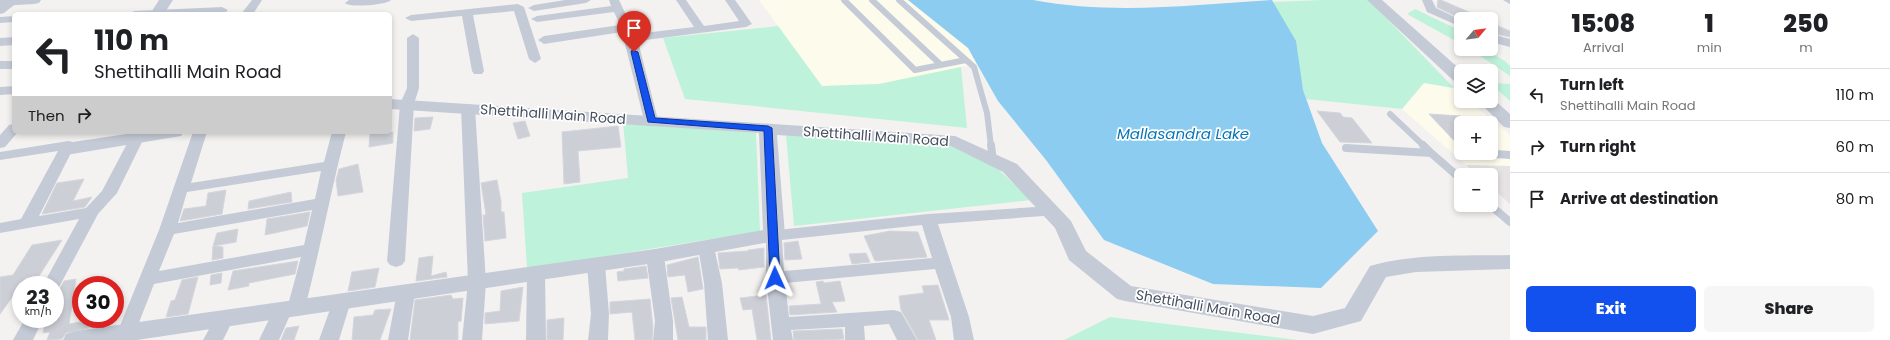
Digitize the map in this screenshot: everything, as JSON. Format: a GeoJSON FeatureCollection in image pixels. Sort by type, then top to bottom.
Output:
{"type":"FeatureCollection","features":[{"type":"Feature","properties":{"kind":"street"},"geometry":{"type":"LineString","coordinates":[[0,11],[7,2],[34,0]]}},
{"type":"Feature","properties":{"kind":"street"},"geometry":{"type":"LineString","coordinates":[[158,12],[166,0]]}},
{"type":"Feature","properties":{"kind":"street"},"geometry":{"type":"LineString","coordinates":[[248,12],[257,0]]}},
{"type":"Feature","properties":{"kind":"street"},"geometry":{"type":"LineString","coordinates":[[350,12],[350,1],[386,0]]}},
{"type":"Feature","properties":{"kind":"street"},"geometry":{"type":"LineString","coordinates":[[534,8],[586,0]]}},
{"type":"Feature","properties":{"kind":"street"},"geometry":{"type":"LineString","coordinates":[[681,0],[701,29]]}},
{"type":"Feature","properties":{"kind":"street"},"geometry":{"type":"LineString","coordinates":[[544,40],[701,29],[746,24],[730,0]]}},
{"type":"Feature","properties":{"kind":"street"},"geometry":{"type":"LineString","coordinates":[[1374,0],[1454,73]]}},
{"type":"Feature","properties":{"kind":"street"},"geometry":{"type":"LineString","coordinates":[[1427,0],[1431,10],[1454,21]]}},
{"type":"Feature","properties":{"kind":"street"},"geometry":{"type":"LineString","coordinates":[[537,19],[616,4],[629,33],[651,120]]}},
{"type":"Feature","properties":{"kind":"street"},"geometry":{"type":"LineString","coordinates":[[411,18],[518,7],[535,59]]}},
{"type":"Feature","properties":{"kind":"street"},"geometry":{"type":"LineString","coordinates":[[190,12],[222,10]]}},
{"type":"Feature","properties":{"kind":"street"},"geometry":{"type":"LineString","coordinates":[[467,12],[478,71]]}},
{"type":"Feature","properties":{"kind":"street"},"geometry":{"type":"LineString","coordinates":[[0,20],[12,19]]}},
{"type":"Feature","properties":{"kind":"street"},"geometry":{"type":"LineString","coordinates":[[396,261],[398,104],[413,88],[413,38]]}},
{"type":"Feature","properties":{"kind":"street"},"geometry":{"type":"LineString","coordinates":[[1498,40],[1510,43]]}},
{"type":"Feature","properties":{"kind":"street"},"geometry":{"type":"LineString","coordinates":[[0,42],[12,42]]}},
{"type":"Feature","properties":{"kind":"street"},"geometry":{"type":"LineString","coordinates":[[0,66],[12,65]]}},
{"type":"Feature","properties":{"kind":"street"},"geometry":{"type":"LineString","coordinates":[[0,91],[12,90]]}},
{"type":"Feature","properties":{"kind":"street","name":"Shettihalli Main Road"},"geometry":{"type":"LineString","coordinates":[[398,104],[955,141],[1010,168],[1051,210],[1064,226],[1077,254],[1125,293],[1313,325],[1353,315],[1378,271],[1416,265],[1510,262]]}},
{"type":"Feature","properties":{"kind":"street"},"geometry":{"type":"LineString","coordinates":[[468,108],[477,282],[472,340]]}},
{"type":"Feature","properties":{"kind":"street"},"geometry":{"type":"LineString","coordinates":[[1494,108],[1510,123]]}},
{"type":"Feature","properties":{"kind":"street"},"geometry":{"type":"LineString","coordinates":[[768,128],[775,278],[782,332],[854,319],[894,317],[907,340]]}},
{"type":"Feature","properties":{"kind":"street"},"geometry":{"type":"LineString","coordinates":[[0,144],[12,130]]}},
{"type":"Feature","properties":{"kind":"street"},"geometry":{"type":"LineString","coordinates":[[0,156],[71,142],[138,138],[163,134]]}},
{"type":"Feature","properties":{"kind":"street"},"geometry":{"type":"LineString","coordinates":[[134,334],[148,279],[167,230],[199,134]]}},
{"type":"Feature","properties":{"kind":"street"},"geometry":{"type":"LineString","coordinates":[[269,340],[289,309],[312,249],[330,165],[338,134]]}},
{"type":"Feature","properties":{"kind":"street"},"geometry":{"type":"LineString","coordinates":[[57,276],[91,212],[109,193],[138,138]]}},
{"type":"Feature","properties":{"kind":"street"},"geometry":{"type":"LineString","coordinates":[[27,223],[71,142]]}},
{"type":"Feature","properties":{"kind":"street"},"geometry":{"type":"LineString","coordinates":[[180,189],[330,165]]}},
{"type":"Feature","properties":{"kind":"street"},"geometry":{"type":"LineString","coordinates":[[167,230],[322,203]]}},
{"type":"Feature","properties":{"kind":"street"},"geometry":{"type":"LineString","coordinates":[[75,340],[134,334],[225,318],[655,256],[774,235],[928,219],[1051,210]]}},
{"type":"Feature","properties":{"kind":"street"},"geometry":{"type":"LineString","coordinates":[[0,228],[91,212]]}},
{"type":"Feature","properties":{"kind":"street"},"geometry":{"type":"LineString","coordinates":[[928,219],[960,317],[964,340]]}},
{"type":"Feature","properties":{"kind":"street"},"geometry":{"type":"LineString","coordinates":[[706,247],[713,283],[718,340]]}},
{"type":"Feature","properties":{"kind":"street"},"geometry":{"type":"LineString","coordinates":[[148,279],[312,249]]}},
{"type":"Feature","properties":{"kind":"street"},"geometry":{"type":"LineString","coordinates":[[655,256],[664,321],[663,340]]}},
{"type":"Feature","properties":{"kind":"street"},"geometry":{"type":"LineString","coordinates":[[775,278],[942,263]]}},
{"type":"Feature","properties":{"kind":"street"},"geometry":{"type":"LineString","coordinates":[[596,264],[600,314],[598,340]]}},
{"type":"Feature","properties":{"kind":"street"},"geometry":{"type":"LineString","coordinates":[[536,273],[536,340]]}},
{"type":"Feature","properties":{"kind":"street"},"geometry":{"type":"LineString","coordinates":[[398,340],[406,292]]}},
{"type":"Feature","properties":{"kind":"street"},"geometry":{"type":"LineString","coordinates":[[329,340],[342,301]]}},
{"type":"Feature","properties":{"kind":"street"},"geometry":{"type":"LineString","coordinates":[[213,340],[225,318]]}},
{"type":"Feature","properties":{"kind":"street"},"geometry":{"type":"LineString","coordinates":[[854,319],[855,340]]}},
{"type":"Feature","properties":{"kind":"street"},"geometry":{"type":"LineString","coordinates":[[23,340],[29,328]]}},
{"type":"Feature","properties":{"kind":"lane"},"geometry":{"type":"LineString","coordinates":[[844,0],[915,70],[966,60]]}},
{"type":"Feature","properties":{"kind":"lane"},"geometry":{"type":"LineString","coordinates":[[872,0],[941,65]]}},
{"type":"Feature","properties":{"kind":"lane"},"geometry":{"type":"LineString","coordinates":[[899,0],[974,68],[983,92],[988,113],[993,160]]}},
{"type":"Feature","properties":{"kind":"lane"},"geometry":{"type":"LineString","coordinates":[[1390,114],[1454,173]]}},
{"type":"Feature","properties":{"kind":"lane"},"geometry":{"type":"LineString","coordinates":[[1346,148],[1431,153]]}},
{"type":"Feature","properties":{"kind":"lane"},"geometry":{"type":"LineString","coordinates":[[1498,154],[1510,155]]}},
{"type":"Feature","properties":{"kind":"lane"},"geometry":{"type":"LineString","coordinates":[[1498,212],[1510,222]]}},
{"type":"Feature","properties":{"kind":"shaded area"},"geometry":{"type":"Polygon","coordinates":[[[759,0],[908,0],[968,48],[976,64],[879,84],[822,86],[759,0]]]}},
{"type":"Feature","properties":{"kind":"shaded area"},"geometry":{"type":"Polygon","coordinates":[[[1424,83],[1454,88],[1454,108],[1477,108],[1487,116],[1454,116],[1454,154],[1402,109],[1424,83]]]}},
{"type":"Feature","properties":{"kind":"shaded area"},"geometry":{"type":"Polygon","coordinates":[[[1498,125],[1510,135],[1510,166],[1466,165],[1460,160],[1498,160],[1498,125]]]}},
{"type":"Feature","properties":{"kind":"shaded area"},"geometry":{"type":"Polygon","coordinates":[[[1466,165],[1510,166],[1510,204],[1498,193],[1498,168],[1469,168],[1466,165]]]}},
{"type":"Feature","properties":{"kind":"green space"},"geometry":{"type":"Polygon","coordinates":[[[1369,0],[1454,88],[1424,83],[1402,109],[1306,99],[1273,2],[1369,0]]]}},
{"type":"Feature","properties":{"kind":"green space"},"geometry":{"type":"Polygon","coordinates":[[[1415,9],[1454,28],[1454,40],[1407,14],[1415,9]]]}},
{"type":"Feature","properties":{"kind":"green space"},"geometry":{"type":"Polygon","coordinates":[[[778,26],[822,86],[879,84],[961,67],[967,128],[685,99],[663,38],[778,26]]]}},
{"type":"Feature","properties":{"kind":"green space"},"geometry":{"type":"Polygon","coordinates":[[[1480,56],[1496,56],[1505,61],[1510,66],[1510,76],[1498,68],[1498,64],[1492,64],[1480,56]]]}},
{"type":"Feature","properties":{"kind":"green space"},"geometry":{"type":"Polygon","coordinates":[[[1498,83],[1510,84],[1510,101],[1498,90],[1498,83]]]}},
{"type":"Feature","properties":{"kind":"green space"},"geometry":{"type":"Polygon","coordinates":[[[623,122],[756,133],[760,231],[527,269],[522,193],[628,178],[623,122]]]}},
{"type":"Feature","properties":{"kind":"green space"},"geometry":{"type":"Polygon","coordinates":[[[786,135],[955,144],[999,170],[1031,200],[794,226],[786,135]]]}},
{"type":"Feature","properties":{"kind":"green space"},"geometry":{"type":"Polygon","coordinates":[[[1110,317],[1298,340],[1064,340],[1110,317]]]}},
{"type":"Feature","properties":{"kind":"water","name":"Mallasandra Lake"},"geometry":{"type":"Polygon","coordinates":[[[908,0],[1033,0],[1063,5],[1092,7],[1152,8],[1272,0],[1296,41],[1303,90],[1322,143],[1378,231],[1321,288],[1213,284],[1104,240],[1046,160],[998,101],[968,48],[908,0]]]}},
{"type":"Feature","properties":{"kind":"building"},"geometry":{"type":"Polygon","coordinates":[[[1438,0],[1441,0],[1469,12],[1454,12],[1454,15],[1437,7],[1438,0]]]}},
{"type":"Feature","properties":{"kind":"building"},"geometry":{"type":"Polygon","coordinates":[[[1498,26],[1510,31],[1510,37],[1498,34],[1498,26]]]}},
{"type":"Feature","properties":{"kind":"building"},"geometry":{"type":"Polygon","coordinates":[[[1317,111],[1340,113],[1343,117],[1352,118],[1372,143],[1340,142],[1317,111]]]}},
{"type":"Feature","properties":{"kind":"building"},"geometry":{"type":"Polygon","coordinates":[[[1429,114],[1461,116],[1454,116],[1454,141],[1429,114]]]}},
{"type":"Feature","properties":{"kind":"building"},"geometry":{"type":"Polygon","coordinates":[[[433,117],[430,129],[414,131],[415,118],[433,117]]]}},
{"type":"Feature","properties":{"kind":"building"},"geometry":{"type":"Polygon","coordinates":[[[525,121],[530,136],[518,139],[513,123],[525,121]]]}},
{"type":"Feature","properties":{"kind":"building"},"geometry":{"type":"Polygon","coordinates":[[[618,126],[621,147],[578,151],[580,182],[564,184],[562,132],[618,126]]]}},
{"type":"Feature","properties":{"kind":"building"},"geometry":{"type":"Polygon","coordinates":[[[393,132],[393,143],[369,147],[370,134],[392,134],[393,132]]]}},
{"type":"Feature","properties":{"kind":"building"},"geometry":{"type":"Polygon","coordinates":[[[358,164],[363,192],[338,196],[336,180],[339,169],[358,164]]]}},
{"type":"Feature","properties":{"kind":"building"},"geometry":{"type":"Polygon","coordinates":[[[84,179],[73,201],[92,197],[85,207],[42,214],[57,183],[84,179]]]}},
{"type":"Feature","properties":{"kind":"building"},"geometry":{"type":"Polygon","coordinates":[[[497,180],[501,201],[501,212],[504,212],[506,238],[485,241],[483,215],[486,215],[481,183],[497,180]]]}},
{"type":"Feature","properties":{"kind":"building"},"geometry":{"type":"Polygon","coordinates":[[[226,190],[222,214],[180,221],[184,209],[206,206],[208,193],[226,190]]]}},
{"type":"Feature","properties":{"kind":"building"},"geometry":{"type":"Polygon","coordinates":[[[291,192],[292,202],[248,209],[249,201],[291,192]]]}},
{"type":"Feature","properties":{"kind":"building"},"geometry":{"type":"Polygon","coordinates":[[[310,212],[307,226],[265,235],[267,219],[310,212]]]}},
{"type":"Feature","properties":{"kind":"building"},"geometry":{"type":"Polygon","coordinates":[[[238,229],[236,242],[214,246],[223,247],[223,258],[212,260],[213,246],[217,233],[238,229]]]}},
{"type":"Feature","properties":{"kind":"building"},"geometry":{"type":"Polygon","coordinates":[[[890,231],[918,232],[927,257],[875,261],[864,236],[890,231]]]}},
{"type":"Feature","properties":{"kind":"building"},"geometry":{"type":"Polygon","coordinates":[[[62,240],[39,276],[12,276],[12,297],[0,314],[0,277],[13,275],[32,245],[62,240]]]}},
{"type":"Feature","properties":{"kind":"building"},"geometry":{"type":"Polygon","coordinates":[[[798,241],[802,259],[785,260],[784,243],[798,241]]]}},
{"type":"Feature","properties":{"kind":"building"},"geometry":{"type":"Polygon","coordinates":[[[764,248],[764,267],[739,270],[738,268],[720,269],[718,253],[748,251],[764,248]]]}},
{"type":"Feature","properties":{"kind":"building"},"geometry":{"type":"Polygon","coordinates":[[[866,253],[870,262],[852,264],[849,254],[866,253]]]}},
{"type":"Feature","properties":{"kind":"building"},"geometry":{"type":"Polygon","coordinates":[[[433,256],[431,276],[446,272],[447,277],[416,281],[419,258],[433,256]]]}},
{"type":"Feature","properties":{"kind":"building"},"geometry":{"type":"Polygon","coordinates":[[[698,257],[703,289],[688,292],[685,275],[668,277],[667,265],[698,257]]]}},
{"type":"Feature","properties":{"kind":"building"},"geometry":{"type":"Polygon","coordinates":[[[298,261],[295,274],[249,283],[249,286],[228,290],[233,271],[298,261]]]}},
{"type":"Feature","properties":{"kind":"building"},"geometry":{"type":"Polygon","coordinates":[[[646,266],[648,278],[618,281],[617,272],[624,271],[624,269],[646,266]]]}},
{"type":"Feature","properties":{"kind":"building"},"geometry":{"type":"Polygon","coordinates":[[[379,268],[375,287],[348,291],[352,272],[379,268]]]}},
{"type":"Feature","properties":{"kind":"building"},"geometry":{"type":"Polygon","coordinates":[[[222,273],[221,283],[210,285],[211,275],[222,273]]]}},
{"type":"Feature","properties":{"kind":"building"},"geometry":{"type":"Polygon","coordinates":[[[198,277],[188,314],[166,317],[171,301],[175,300],[182,280],[198,277]]]}},
{"type":"Feature","properties":{"kind":"building"},"geometry":{"type":"Polygon","coordinates":[[[72,280],[72,305],[69,324],[72,323],[72,328],[88,328],[66,333],[62,339],[47,340],[50,332],[43,333],[44,328],[64,328],[64,281],[72,280]]]}},
{"type":"Feature","properties":{"kind":"building"},"geometry":{"type":"Polygon","coordinates":[[[823,281],[824,283],[840,281],[845,301],[832,302],[837,312],[790,315],[789,306],[821,304],[816,282],[823,281]]]}},
{"type":"Feature","properties":{"kind":"building"},"geometry":{"type":"Polygon","coordinates":[[[938,285],[949,320],[929,320],[936,340],[918,340],[901,310],[899,296],[924,293],[922,286],[938,285]]]}},
{"type":"Feature","properties":{"kind":"building"},"geometry":{"type":"Polygon","coordinates":[[[523,287],[519,321],[485,324],[485,313],[500,311],[501,291],[523,287]]]}},
{"type":"Feature","properties":{"kind":"building"},"geometry":{"type":"Polygon","coordinates":[[[451,295],[453,299],[463,298],[461,321],[458,322],[458,340],[410,340],[415,300],[451,295]]]}},
{"type":"Feature","properties":{"kind":"building"},"geometry":{"type":"Polygon","coordinates":[[[766,295],[771,340],[757,340],[752,309],[743,310],[740,298],[766,295]]]}},
{"type":"Feature","properties":{"kind":"building"},"geometry":{"type":"Polygon","coordinates":[[[682,297],[689,327],[706,327],[706,340],[678,340],[671,298],[682,297]]]}},
{"type":"Feature","properties":{"kind":"building"},"geometry":{"type":"Polygon","coordinates":[[[650,299],[653,328],[652,340],[635,340],[632,312],[610,314],[610,302],[650,299]]]}},
{"type":"Feature","properties":{"kind":"building"},"geometry":{"type":"Polygon","coordinates":[[[391,309],[380,340],[352,340],[354,317],[373,315],[375,310],[391,309]]]}},
{"type":"Feature","properties":{"kind":"building"},"geometry":{"type":"Polygon","coordinates":[[[564,318],[563,340],[547,340],[547,320],[564,318]]]}},
{"type":"Feature","properties":{"kind":"building"},"geometry":{"type":"Polygon","coordinates":[[[299,326],[294,340],[281,340],[286,328],[299,326]]]}},
{"type":"Feature","properties":{"kind":"building"},"geometry":{"type":"Polygon","coordinates":[[[842,329],[844,339],[794,340],[793,331],[842,329]]]}},
{"type":"Feature","properties":{"kind":"route"},"geometry":{"type":"LineString","coordinates":[[634,52],[651,120],[768,128],[775,278]]}}]}
